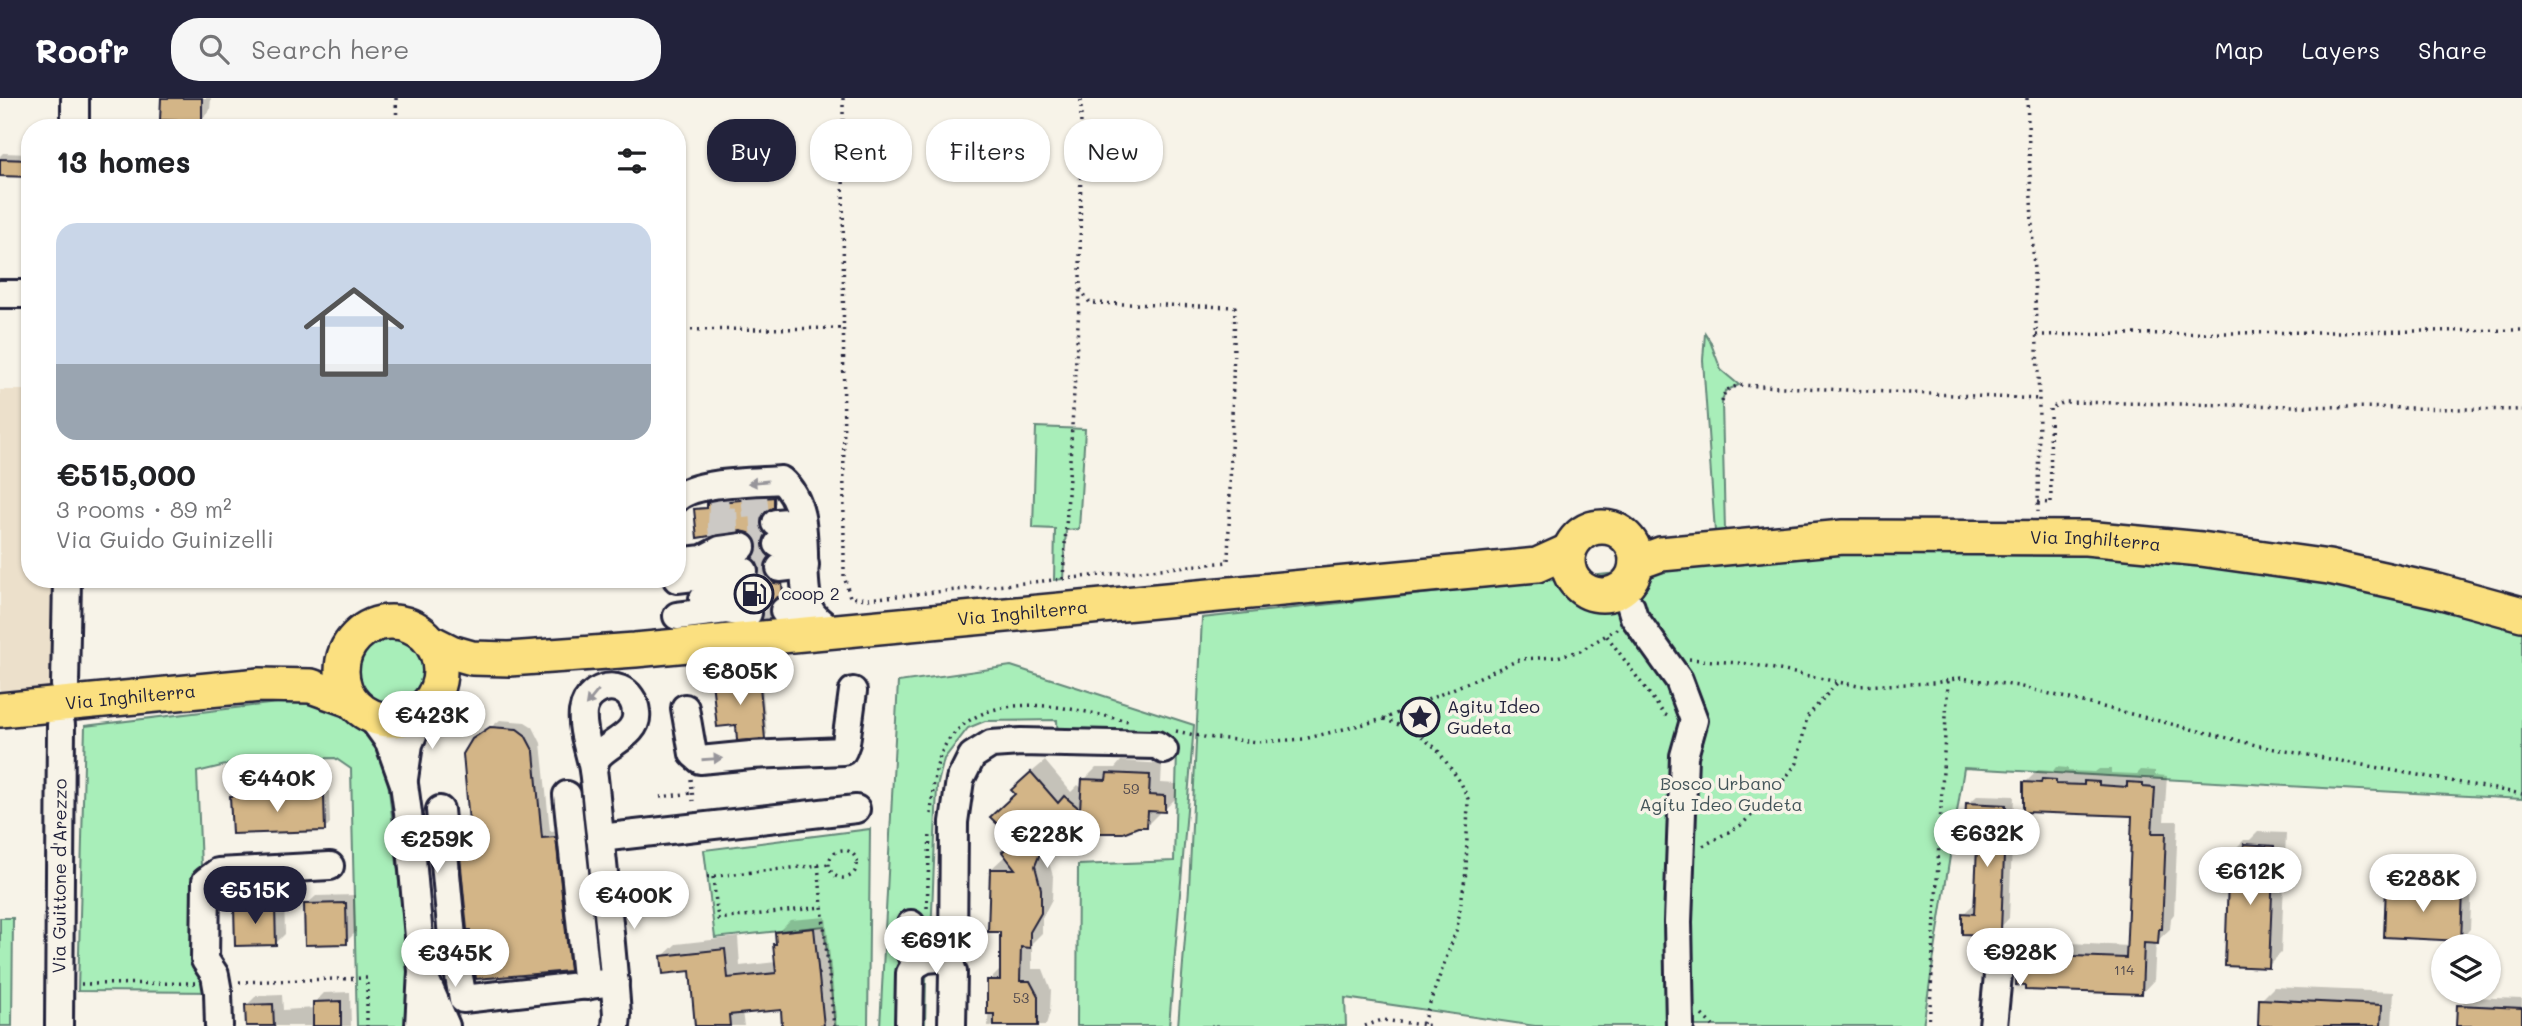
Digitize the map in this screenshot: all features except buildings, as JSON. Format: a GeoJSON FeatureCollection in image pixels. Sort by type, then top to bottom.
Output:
{"type":"FeatureCollection","features":[{"type":"Feature","properties":{"kind":"main road"},"geometry":{"type":"LineString","coordinates":[[1569,563],[1574,540],[1582,532],[1604,526],[1624,534],[1625,592]]}},
{"type":"Feature","properties":{"kind":"main road","name":"Via Inghilterra"},"geometry":{"type":"LineString","coordinates":[[0,710],[260,685],[311,686],[385,720],[400,720],[414,715],[471,673],[677,604],[794,561],[1569,563],[1576,585],[1586,592],[1625,592],[1843,537],[2086,538],[2201,549],[2329,567],[2438,591],[2522,614]]}},
{"type":"Feature","properties":{"kind":"main road","name":"Via Inghilterra"},"geometry":{"type":"LineString","coordinates":[[260,685],[309,671],[344,654],[359,632],[384,622],[410,625],[422,632],[431,642],[451,652],[472,658],[509,659]]}},
{"type":"Feature","properties":{"kind":"main road"},"geometry":{"type":"LineString","coordinates":[[430,701],[439,683],[440,669],[438,654],[431,642]]}},
{"type":"Feature","properties":{"kind":"main road"},"geometry":{"type":"LineString","coordinates":[[344,654],[341,670],[343,686],[360,708]]}},
{"type":"Feature","properties":{"kind":"street"},"geometry":{"type":"LineString","coordinates":[[75,98],[75,119]]}},
{"type":"Feature","properties":{"kind":"street"},"geometry":{"type":"LineString","coordinates":[[0,294],[21,294]]}},
{"type":"Feature","properties":{"kind":"street"},"geometry":{"type":"LineString","coordinates":[[686,492],[712,486],[781,480],[789,487],[794,561]]}},
{"type":"Feature","properties":{"kind":"street"},"geometry":{"type":"LineString","coordinates":[[677,604],[737,568],[702,559],[686,561]]}},
{"type":"Feature","properties":{"kind":"street"},"geometry":{"type":"LineString","coordinates":[[65,685],[67,588]]}},
{"type":"Feature","properties":{"kind":"street"},"geometry":{"type":"LineString","coordinates":[[1625,592],[1669,694],[1676,716],[1677,740],[1684,756]]}},
{"type":"Feature","properties":{"kind":"street"},"geometry":{"type":"LineString","coordinates":[[1625,592],[1634,617],[1679,680],[1693,720],[1684,756],[1678,922],[1689,1017]]}},
{"type":"Feature","properties":{"kind":"street"},"geometry":{"type":"LineString","coordinates":[[685,708],[693,754],[701,760],[843,751],[853,691]]}},
{"type":"Feature","properties":{"kind":"street"},"geometry":{"type":"LineString","coordinates":[[404,784],[409,744],[430,701]]}},
{"type":"Feature","properties":{"kind":"street"},"geometry":{"type":"LineString","coordinates":[[360,708],[390,742],[404,784],[422,971],[419,1026]]}},
{"type":"Feature","properties":{"kind":"street","name":"Via Guittone d'Arezzo"},"geometry":{"type":"LineString","coordinates":[[59,1026],[61,725]]}},
{"type":"Feature","properties":{"kind":"street"},"geometry":{"type":"LineString","coordinates":[[909,1026],[911,972],[915,965],[926,959],[948,957],[953,953],[954,820],[960,780],[972,756],[991,744],[1021,742],[1157,745],[1165,739]]}},
{"type":"Feature","properties":{"kind":"street"},"geometry":{"type":"LineString","coordinates":[[593,771],[607,887],[616,1026]]}},
{"type":"Feature","properties":{"kind":"street"},"geometry":{"type":"LineString","coordinates":[[568,796],[587,986]]}},
{"type":"Feature","properties":{"kind":"street"},"geometry":{"type":"LineString","coordinates":[[600,838],[856,809]]}},
{"type":"Feature","properties":{"kind":"street"},"geometry":{"type":"LineString","coordinates":[[440,810],[452,937],[464,999],[615,982]]}},
{"type":"Feature","properties":{"kind":"street"},"geometry":{"type":"LineString","coordinates":[[219,1026],[215,975],[205,960],[206,880],[218,872],[330,866]]}},
{"type":"Feature","properties":{"kind":"street"},"geometry":{"type":"LineString","coordinates":[[915,965],[911,954],[919,922]]}},
{"type":"Feature","properties":{"kind":"street"},"geometry":{"type":"LineString","coordinates":[[1993,1026],[2001,945]]}},
{"type":"Feature","properties":{"kind":"street"},"geometry":{"type":"LineString","coordinates":[[948,957],[953,972],[952,1026]]}},
{"type":"Feature","properties":{"kind":"street"},"geometry":{"type":"LineString","coordinates":[[422,971],[446,1026]]}},
{"type":"Feature","properties":{"kind":"path"},"geometry":{"type":"LineString","coordinates":[[396,98],[397,119]]}},
{"type":"Feature","properties":{"kind":"path"},"geometry":{"type":"LineString","coordinates":[[843,98],[844,576],[850,597],[868,599],[1228,562],[1235,307],[1090,303],[1080,288]]}},
{"type":"Feature","properties":{"kind":"path"},"geometry":{"type":"LineString","coordinates":[[1063,579],[1080,288],[1082,98]]}},
{"type":"Feature","properties":{"kind":"path"},"geometry":{"type":"LineString","coordinates":[[2027,98],[2039,399],[2038,518]]}},
{"type":"Feature","properties":{"kind":"path"},"geometry":{"type":"LineString","coordinates":[[686,331],[844,328]]}},
{"type":"Feature","properties":{"kind":"path"},"geometry":{"type":"LineString","coordinates":[[2036,335],[2522,330]]}},
{"type":"Feature","properties":{"kind":"path"},"geometry":{"type":"LineString","coordinates":[[1722,402],[1725,390],[1739,385],[2039,399]]}},
{"type":"Feature","properties":{"kind":"path"},"geometry":{"type":"LineString","coordinates":[[2038,502],[2051,503],[2050,408],[2065,402],[2522,410]]}},
{"type":"Feature","properties":{"kind":"path"},"geometry":{"type":"LineString","coordinates":[[1625,592],[1664,714],[1669,717],[1676,716]]}},
{"type":"Feature","properties":{"kind":"path"},"geometry":{"type":"LineString","coordinates":[[1165,739],[1204,737],[1259,742],[1304,739],[1384,719],[1521,659],[1557,657],[1580,651],[1625,592]]}},
{"type":"Feature","properties":{"kind":"path"},"geometry":{"type":"LineString","coordinates":[[1677,659],[1750,664],[1858,686],[1961,678],[2018,686],[2264,747],[2522,794]]}},
{"type":"Feature","properties":{"kind":"path"},"geometry":{"type":"LineString","coordinates":[[1929,1026],[1948,680]]}},
{"type":"Feature","properties":{"kind":"path"},"geometry":{"type":"LineString","coordinates":[[1699,850],[1741,825],[1769,799],[1797,763],[1807,717],[1838,683]]}},
{"type":"Feature","properties":{"kind":"path"},"geometry":{"type":"LineString","coordinates":[[931,816],[937,766],[949,738],[967,721],[986,711],[1029,705],[1068,707],[1129,721]]}},
{"type":"Feature","properties":{"kind":"path"},"geometry":{"type":"LineString","coordinates":[[1384,719],[1414,731],[1437,749],[1461,783],[1468,799],[1466,872],[1457,928],[1422,1025]]}},
{"type":"Feature","properties":{"kind":"path"},"geometry":{"type":"LineString","coordinates":[[660,797],[692,793]]}},
{"type":"Feature","properties":{"kind":"path"},"geometry":{"type":"LineString","coordinates":[[919,922],[930,829]]}},
{"type":"Feature","properties":{"kind":"path"},"geometry":{"type":"LineString","coordinates":[[844,851],[852,853],[857,865],[853,874],[840,878],[832,873],[830,864],[835,853],[844,851]]}},
{"type":"Feature","properties":{"kind":"path"},"geometry":{"type":"LineString","coordinates":[[822,907],[718,919],[710,877],[830,864]]}},
{"type":"Feature","properties":{"kind":"path"},"geometry":{"type":"LineString","coordinates":[[818,865],[834,1026]]}},
{"type":"Feature","properties":{"kind":"path"},"geometry":{"type":"LineString","coordinates":[[78,985],[367,978],[367,1026]]}},
{"type":"Feature","properties":{"kind":"path"},"geometry":{"type":"LineString","coordinates":[[1689,1017],[1713,1026]]}},
{"type":"Feature","properties":{"kind":"path"},"geometry":{"type":"LineString","coordinates":[[1365,1026],[1382,1020],[1432,1026]]}},
{"type":"Feature","properties":{"kind":"shaded area"},"geometry":{"type":"Polygon","coordinates":[[[0,390],[21,390],[21,588],[51,588],[51,688],[0,693],[0,390]]]}},
{"type":"Feature","properties":{"kind":"green space"},"geometry":{"type":"Polygon","coordinates":[[[1705,333],[1721,370],[1739,385],[1725,391],[1722,402],[1725,531],[1715,532],[1703,360],[1705,333]]]}},
{"type":"Feature","properties":{"kind":"green space"},"geometry":{"type":"Polygon","coordinates":[[[1036,427],[1085,429],[1079,529],[1066,530],[1063,579],[1054,580],[1055,529],[1033,528],[1036,427]]]}},
{"type":"Feature","properties":{"kind":"green space","name":"Bosco Urbano Agitu Ideo Gudeta"},"geometry":{"type":"Polygon","coordinates":[[[1976,548],[2200,561],[2328,580],[2522,627],[2522,799],[1964,768],[1923,1026],[1535,1026],[1345,998],[1346,1026],[1178,1026],[1189,888],[1202,618],[1839,549],[1976,548]]]}},
{"type":"Feature","properties":{"kind":"green space"},"geometry":{"type":"Polygon","coordinates":[[[392,633],[413,639],[423,649],[429,670],[423,691],[413,701],[392,707],[371,701],[361,691],[355,670],[361,649],[371,639],[392,633]]]}},
{"type":"Feature","properties":{"kind":"green space"},"geometry":{"type":"Polygon","coordinates":[[[1011,666],[1194,725],[1169,1026],[1077,1026],[1078,865],[1174,861],[1177,752],[1058,743],[1057,720],[985,721],[968,728],[944,759],[937,787],[925,1026],[880,1026],[898,682],[1011,666]]]}},
{"type":"Feature","properties":{"kind":"green space"},"geometry":{"type":"Polygon","coordinates":[[[294,701],[329,706],[372,738],[383,758],[388,780],[412,1004],[407,1026],[357,1026],[351,769],[335,758],[246,760],[197,772],[205,960],[218,992],[78,991],[85,726],[294,701]]]}},
{"type":"Feature","properties":{"kind":"green space"},"geometry":{"type":"Polygon","coordinates":[[[870,829],[868,1026],[835,1026],[824,926],[715,938],[704,850],[870,829]]]}},
{"type":"Feature","properties":{"kind":"green space"},"geometry":{"type":"Polygon","coordinates":[[[0,918],[13,918],[12,1026],[0,1026],[0,918]]]}},
{"type":"Feature","properties":{"kind":"tunnel"},"geometry":{"type":"LineString","coordinates":[[721,526],[722,507],[774,502]]}},
{"type":"Feature","properties":{"kind":"tunnel"},"geometry":{"type":"LineString","coordinates":[[722,535],[721,526],[776,523]]}},
{"type":"Feature","properties":{"kind":"tunnel"},"geometry":{"type":"LineString","coordinates":[[742,547],[778,544]]}},
{"type":"Feature","properties":{"kind":"tunnel"},"geometry":{"type":"LineString","coordinates":[[744,571],[780,568]]}},
{"type":"Feature","properties":{"kind":"tunnel"},"geometry":{"type":"LineString","coordinates":[[746,593],[782,590]]}},
{"type":"Feature","properties":{"kind":"tunnel"},"geometry":{"type":"LineString","coordinates":[[748,613],[784,611]]}},
{"type":"Feature","properties":{"kind":"place","name":"coop 2"},"geometry":{"type":"Point","coordinates":[754,594]}},
{"type":"Feature","properties":{"kind":"place","name":"Agitu Ideo Gudeta"},"geometry":{"type":"Point","coordinates":[1420,717]}}]}
